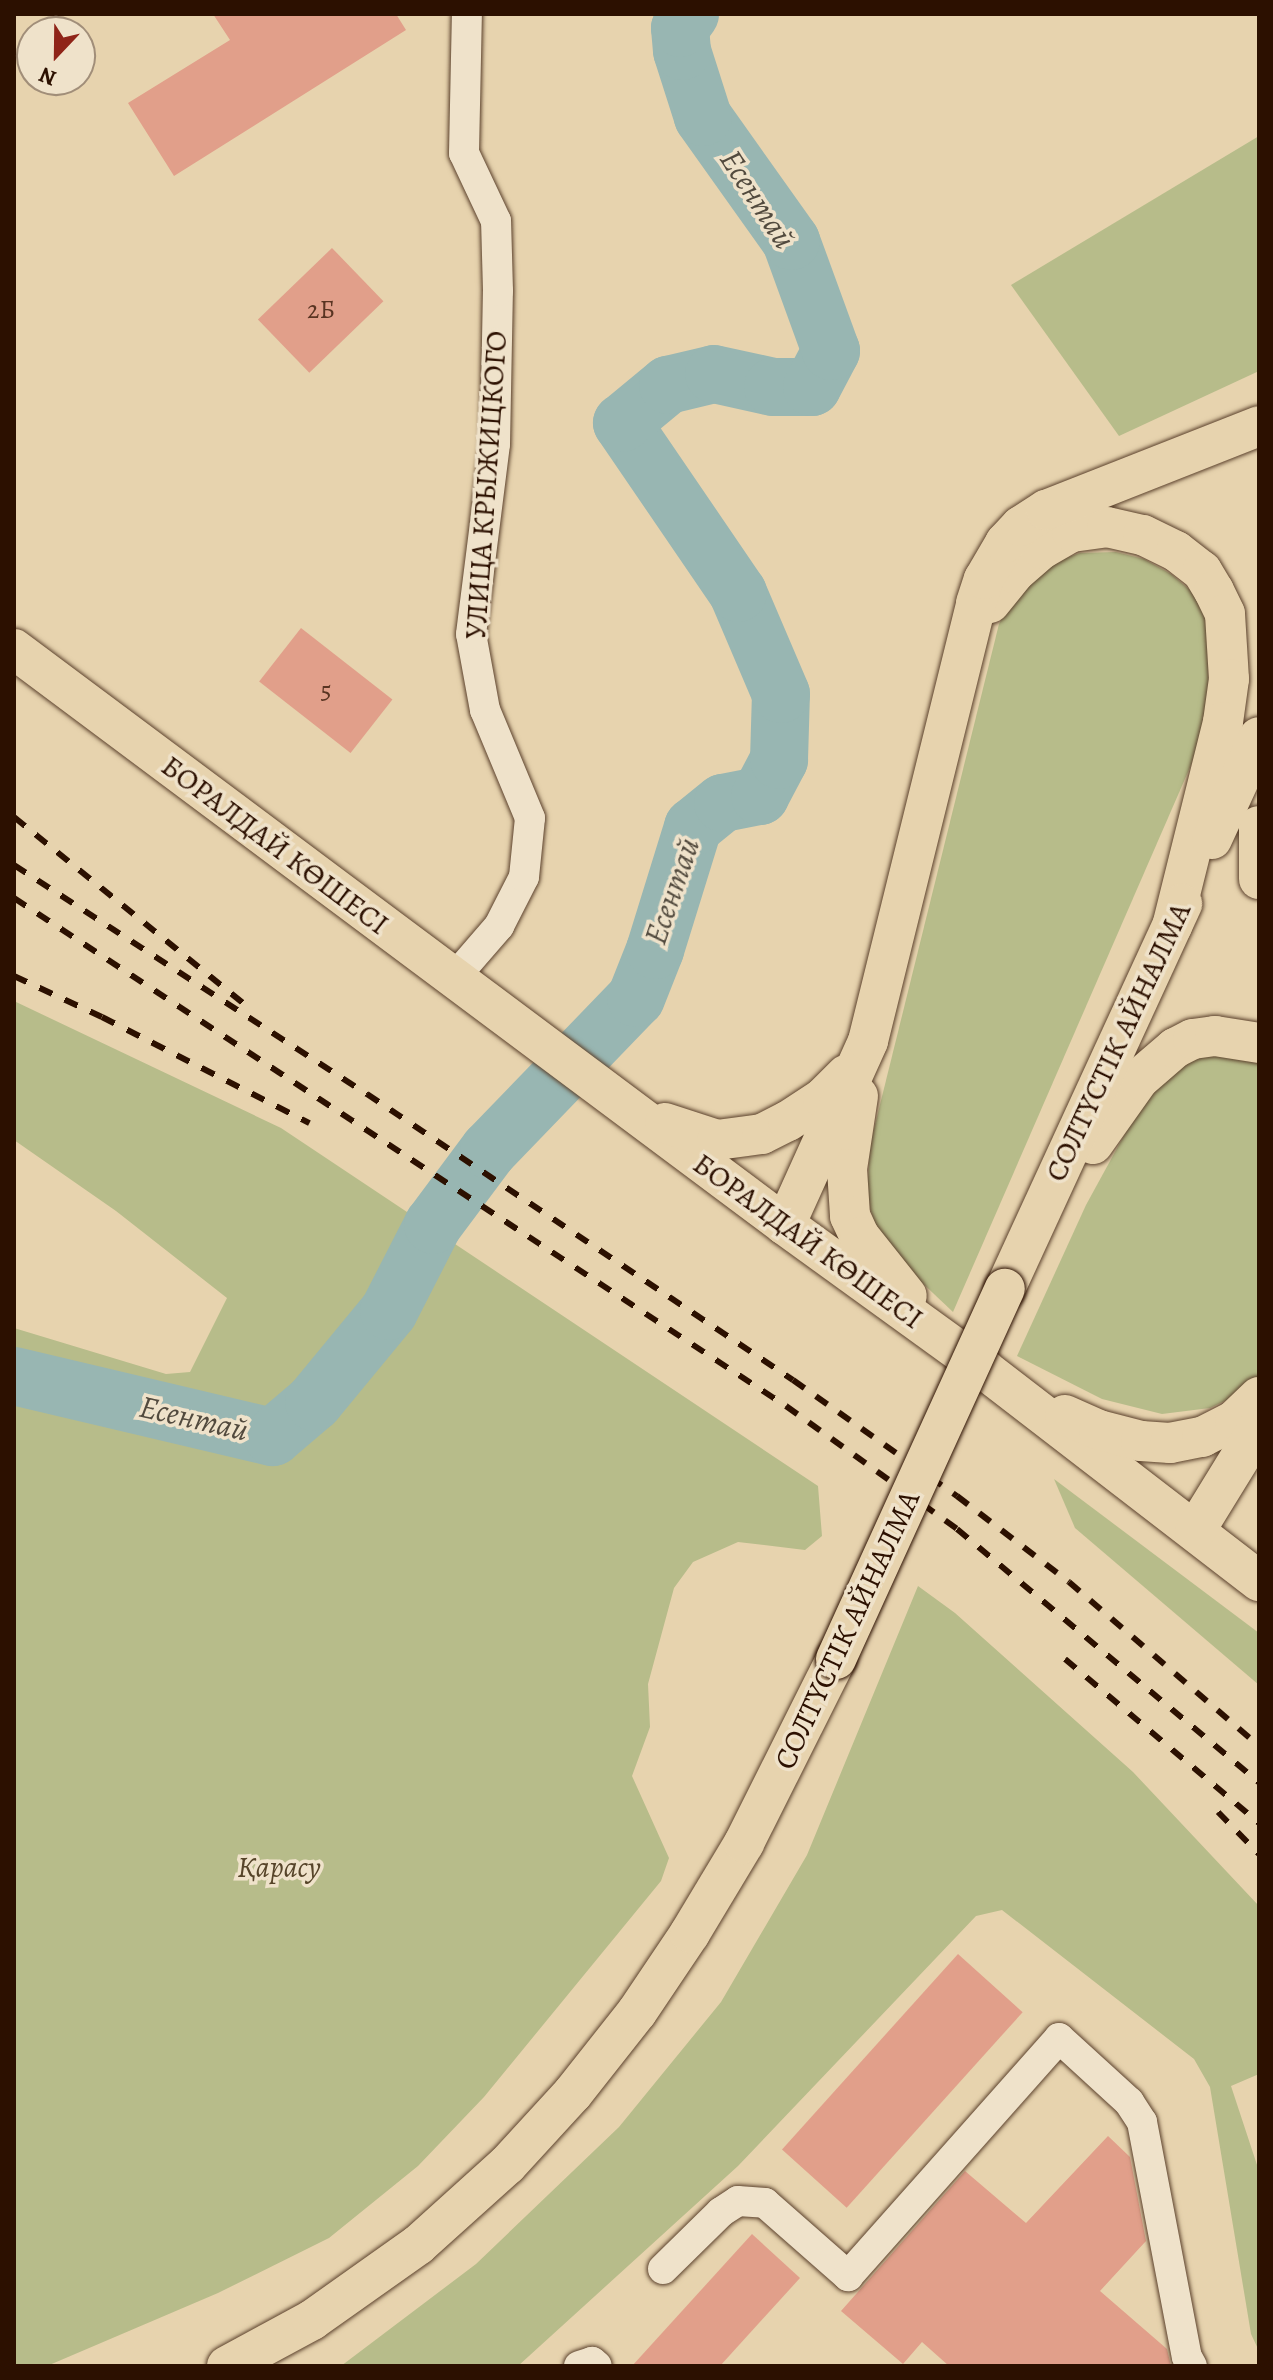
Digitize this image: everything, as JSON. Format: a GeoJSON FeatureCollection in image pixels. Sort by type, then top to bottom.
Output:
{"type":"FeatureCollection","features":[{"type":"Feature","properties":{"kind":"main road"},"geometry":{"type":"LineString","coordinates":[[1259,426],[1046,510],[1021,526],[1005,543],[984,579],[868,1041],[847,1169],[850,1216],[860,1237],[882,1268],[972,1361],[1055,1410],[1099,1430],[1141,1441],[1170,1443],[1202,1437],[1235,1420],[1259,1397]]}},
{"type":"Feature","properties":{"kind":"main road"},"geometry":{"type":"LineString","coordinates":[[966,649],[996,593],[1014,573],[1042,549],[1072,532],[1107,527],[1143,535],[1176,551],[1202,571],[1225,614],[1229,679],[1223,722],[1172,926]]}},
{"type":"Feature","properties":{"kind":"main road","name":"БОРАЛДАЙ КӨШЕСІ"},"geometry":{"type":"LineString","coordinates":[[14,649],[972,1361],[1259,1581]]}},
{"type":"Feature","properties":{"kind":"main road","name":"СОЛТҮСТІК АЙНАЛМА"},"geometry":{"type":"LineString","coordinates":[[227,2366],[312,2320],[418,2245],[507,2165],[573,2093],[637,2012],[690,1933],[744,1843],[836,1659],[1259,737]]}},
{"type":"Feature","properties":{"kind":"main road"},"geometry":{"type":"LineString","coordinates":[[1259,826],[1259,879]]}},
{"type":"Feature","properties":{"kind":"main road"},"geometry":{"type":"LineString","coordinates":[[1022,1250],[1125,1096],[1153,1065],[1193,1039],[1237,1037],[1259,1043]]}},
{"type":"Feature","properties":{"kind":"main road"},"geometry":{"type":"LineString","coordinates":[[618,1100],[676,1128],[717,1140],[736,1140],[788,1121],[823,1098],[852,1068],[868,1041]]}},
{"type":"Feature","properties":{"kind":"main road"},"geometry":{"type":"LineString","coordinates":[[785,1225],[868,1041]]}},
{"type":"Feature","properties":{"kind":"main road"},"geometry":{"type":"LineString","coordinates":[[1195,1531],[1259,1427]]}},
{"type":"Feature","properties":{"kind":"street","name":"УЛИЦА КРЫЖИЦКОГО"},"geometry":{"type":"LineString","coordinates":[[454,978],[499,926],[524,877],[530,818],[485,710],[471,634],[495,444],[498,291],[496,221],[464,153],[467,14]]}},
{"type":"Feature","properties":{"kind":"street"},"geometry":{"type":"LineString","coordinates":[[663,2269],[721,2212],[738,2201],[765,2203],[848,2276],[1059,2038],[1129,2102],[1142,2122],[1187,2357],[1192,2366]]}},
{"type":"Feature","properties":{"kind":"street"},"geometry":{"type":"LineString","coordinates":[[579,2366],[592,2362],[597,2366]]}},
{"type":"Feature","properties":{"kind":"green space"},"geometry":{"type":"Polygon","coordinates":[[[1259,136],[1259,371],[1119,436],[1011,285],[1259,136]]]}},
{"type":"Feature","properties":{"kind":"green space"},"geometry":{"type":"Polygon","coordinates":[[[1116,552],[1144,559],[1171,574],[1190,590],[1203,609],[1212,633],[1214,658],[1198,749],[953,1312],[897,1259],[876,1230],[867,1196],[870,1145],[999,624],[1012,599],[1057,561],[1080,553],[1116,552]]]}},
{"type":"Feature","properties":{"kind":"green space","name":"Қарасу"},"geometry":{"type":"Polygon","coordinates":[[[14,1001],[281,1128],[818,1486],[822,1536],[805,1550],[738,1542],[693,1562],[674,1588],[648,1684],[650,1727],[632,1776],[669,1858],[661,1881],[484,2097],[418,2166],[329,2238],[218,2293],[47,2366],[14,2366],[14,1328],[166,1374],[190,1372],[227,1298],[116,1211],[14,1140],[14,1001]]]}},
{"type":"Feature","properties":{"kind":"green space"},"geometry":{"type":"Polygon","coordinates":[[[1208,1054],[1259,1059],[1259,1376],[1235,1396],[1210,1408],[1162,1414],[1102,1399],[1017,1356],[1086,1205],[1133,1119],[1156,1088],[1179,1066],[1208,1054]]]}},
{"type":"Feature","properties":{"kind":"green space"},"geometry":{"type":"Polygon","coordinates":[[[1054,1479],[1259,1633],[1259,1685],[1075,1528],[1054,1479]]]}},
{"type":"Feature","properties":{"kind":"green space"},"geometry":{"type":"Polygon","coordinates":[[[918,1586],[955,1613],[1133,1772],[1259,1906],[1259,2074],[1231,2086],[1259,2171],[1259,2351],[1251,2334],[1210,2087],[1194,2059],[1002,1910],[976,1916],[738,2166],[518,2366],[341,2366],[476,2264],[619,2127],[721,2002],[807,1855],[918,1586]]]}},
{"type":"Feature","properties":{"kind":"building"},"geometry":{"type":"Polygon","coordinates":[[[213,14],[396,14],[406,30],[174,176],[128,103],[230,40],[213,14]]]}},
{"type":"Feature","properties":{"kind":"building"},"geometry":{"type":"Polygon","coordinates":[[[332,248],[383,301],[309,373],[258,320],[332,248]]]}},
{"type":"Feature","properties":{"kind":"building"},"geometry":{"type":"Polygon","coordinates":[[[301,628],[392,699],[351,753],[259,682],[301,628]]]}},
{"type":"Feature","properties":{"kind":"building"},"geometry":{"type":"Polygon","coordinates":[[[958,1954],[1023,2012],[847,2208],[782,2149],[958,1954]]]}},
{"type":"Feature","properties":{"kind":"building"},"geometry":{"type":"Polygon","coordinates":[[[1108,2136],[1130,2157],[1146,2241],[1100,2291],[1167,2349],[1171,2366],[949,2366],[922,2342],[903,2364],[841,2311],[965,2171],[1026,2223],[1108,2136]]]}},
{"type":"Feature","properties":{"kind":"building"},"geometry":{"type":"Polygon","coordinates":[[[752,2234],[800,2278],[720,2366],[632,2366],[752,2234]]]}},
{"type":"Feature","properties":{"kind":"waterway","name":"Есентай"},"geometry":{"type":"LineString","coordinates":[[14,1376],[273,1437],[314,1402],[389,1311],[433,1225],[489,1150],[636,998],[655,950],[693,827],[723,803],[760,796],[779,760],[781,694],[738,593],[622,423],[668,385],[714,374],[773,387],[812,387],[831,351],[791,241],[703,117],[682,51],[680,28],[690,14]]}},
{"type":"Feature","properties":{"kind":"railway"},"geometry":{"type":"LineString","coordinates":[[14,817],[244,1004]]}},
{"type":"Feature","properties":{"kind":"railway"},"geometry":{"type":"LineString","coordinates":[[14,865],[367,1094],[793,1380],[957,1496],[1069,1582],[1259,1746]]}},
{"type":"Feature","properties":{"kind":"railway"},"geometry":{"type":"LineString","coordinates":[[14,898],[786,1406],[957,1529],[1259,1782]]}},
{"type":"Feature","properties":{"kind":"railway"},"geometry":{"type":"LineString","coordinates":[[14,976],[102,1017],[309,1123]]}},
{"type":"Feature","properties":{"kind":"railway"},"geometry":{"type":"LineString","coordinates":[[1065,1659],[1259,1823]]}},
{"type":"Feature","properties":{"kind":"railway"},"geometry":{"type":"LineString","coordinates":[[1218,1812],[1259,1854]]}}]}
